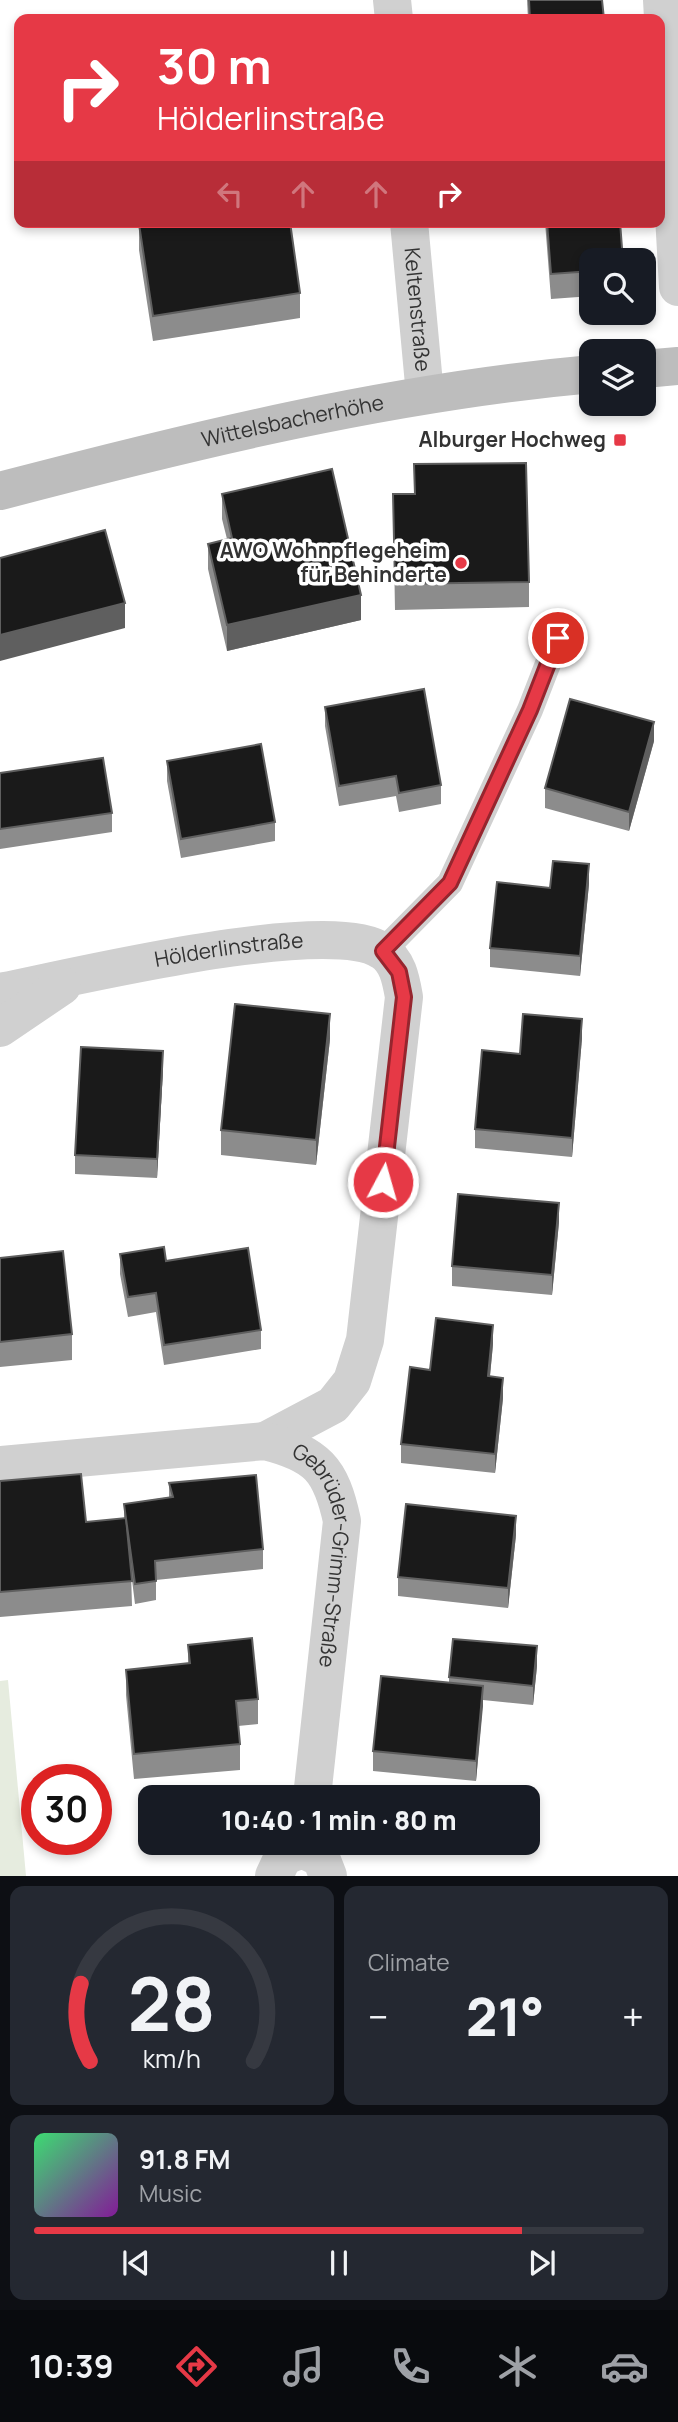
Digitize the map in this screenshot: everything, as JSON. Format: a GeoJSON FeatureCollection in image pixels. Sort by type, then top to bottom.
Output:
{"type":"FeatureCollection","features":[{"type":"Feature","properties":{"kind":"street"},"geometry":{"type":"LineString","coordinates":[[665,54],[678,287]]}},
{"type":"Feature","properties":{"kind":"street","name":"Keltenstraße"},"geometry":{"type":"LineString","coordinates":[[411,228],[425,395]]}},
{"type":"Feature","properties":{"kind":"street"},"geometry":{"type":"LineString","coordinates":[[656,368],[678,366]]}},
{"type":"Feature","properties":{"kind":"street","name":"Wittelsbacherhöhe"},"geometry":{"type":"LineString","coordinates":[[0,491],[265,426],[425,395],[579,376]]}},
{"type":"Feature","properties":{"kind":"street","name":"Hölderlinstraße"},"geometry":{"type":"LineString","coordinates":[[0,992],[248,945],[313,939],[356,940],[383,951]]}},
{"type":"Feature","properties":{"kind":"street"},"geometry":{"type":"LineString","coordinates":[[265,1441],[334,1405],[352,1381],[365,1340],[404,997],[399,972],[383,951]]}},
{"type":"Feature","properties":{"kind":"street","name":"Hölderlinstraße"},"geometry":{"type":"LineString","coordinates":[[0,1028],[76,977]]}},
{"type":"Feature","properties":{"kind":"street","name":"Gebrüder-Grimm-Straße"},"geometry":{"type":"LineString","coordinates":[[0,1465],[265,1441],[299,1450],[320,1466],[336,1490],[342,1521],[313,1785]]}},
{"type":"Feature","properties":{"kind":"street"},"geometry":{"type":"LineString","coordinates":[[274,1876],[283,1857],[296,1850],[314,1856]]}},
{"type":"Feature","properties":{"kind":"lane"},"geometry":{"type":"LineString","coordinates":[[383,951],[450,883],[530,710],[558,638]]}},
{"type":"Feature","properties":{"kind":"shaded area"},"geometry":{"type":"Polygon","coordinates":[[[8,1680],[21,1822],[21,1855],[24,1855],[26,1876],[0,1876],[0,1681],[8,1680]]]}},
{"type":"Feature","properties":{"kind":"building"},"geometry":{"type":"Polygon","coordinates":[[[529,0],[602,0],[603,14],[530,14],[529,0]]]}},
{"type":"Feature","properties":{"kind":"building"},"geometry":{"type":"Polygon","coordinates":[[[140,228],[291,228],[300,293],[153,316],[140,228]]]}},
{"type":"Feature","properties":{"kind":"building"},"geometry":{"type":"Polygon","coordinates":[[[547,228],[620,228],[622,248],[579,248],[579,272],[551,274],[547,228]]]}},
{"type":"Feature","properties":{"kind":"building","name":"AWO Wohnpflegeheim für Behinderte"},"geometry":{"type":"Polygon","coordinates":[[[526,463],[529,582],[395,584],[393,494],[415,494],[414,464],[526,463]]]}},
{"type":"Feature","properties":{"kind":"building"},"geometry":{"type":"Polygon","coordinates":[[[332,469],[361,595],[227,625],[208,544],[232,538],[222,494],[332,469]]]}},
{"type":"Feature","properties":{"kind":"building"},"geometry":{"type":"Polygon","coordinates":[[[105,530],[125,603],[0,635],[0,558],[105,530]]]}},
{"type":"Feature","properties":{"kind":"building"},"geometry":{"type":"Polygon","coordinates":[[[424,689],[441,785],[399,793],[396,776],[339,786],[325,707],[424,689]]]}},
{"type":"Feature","properties":{"kind":"building"},"geometry":{"type":"Polygon","coordinates":[[[570,699],[654,722],[629,812],[545,788],[570,699]]]}},
{"type":"Feature","properties":{"kind":"building"},"geometry":{"type":"Polygon","coordinates":[[[261,744],[275,822],[181,839],[167,761],[261,744]]]}},
{"type":"Feature","properties":{"kind":"building"},"geometry":{"type":"Polygon","coordinates":[[[103,758],[112,813],[0,829],[0,773],[103,758]]]}},
{"type":"Feature","properties":{"kind":"building"},"geometry":{"type":"Polygon","coordinates":[[[553,861],[589,864],[580,956],[490,948],[497,882],[550,888],[553,861]]]}},
{"type":"Feature","properties":{"kind":"building"},"geometry":{"type":"Polygon","coordinates":[[[235,1004],[330,1014],[316,1140],[221,1130],[235,1004]]]}},
{"type":"Feature","properties":{"kind":"building"},"geometry":{"type":"Polygon","coordinates":[[[523,1014],[582,1019],[572,1138],[475,1129],[482,1050],[520,1054],[523,1014]]]}},
{"type":"Feature","properties":{"kind":"building"},"geometry":{"type":"Polygon","coordinates":[[[81,1047],[163,1051],[157,1159],[75,1155],[81,1047]]]}},
{"type":"Feature","properties":{"kind":"building"},"geometry":{"type":"Polygon","coordinates":[[[458,1194],[559,1203],[552,1275],[452,1266],[458,1194]]]}},
{"type":"Feature","properties":{"kind":"building"},"geometry":{"type":"Polygon","coordinates":[[[164,1247],[166,1261],[248,1248],[261,1330],[164,1345],[156,1293],[128,1297],[120,1254],[164,1247]]]}},
{"type":"Feature","properties":{"kind":"building"},"geometry":{"type":"Polygon","coordinates":[[[63,1251],[72,1334],[0,1342],[0,1258],[63,1251]]]}},
{"type":"Feature","properties":{"kind":"building"},"geometry":{"type":"Polygon","coordinates":[[[436,1318],[493,1325],[488,1376],[503,1378],[495,1454],[401,1444],[410,1367],[430,1370],[436,1318]]]}},
{"type":"Feature","properties":{"kind":"building"},"geometry":{"type":"Polygon","coordinates":[[[81,1474],[86,1522],[126,1518],[132,1581],[0,1592],[0,1481],[81,1474]]]}},
{"type":"Feature","properties":{"kind":"building"},"geometry":{"type":"Polygon","coordinates":[[[256,1475],[263,1549],[155,1561],[156,1581],[135,1584],[124,1504],[173,1497],[169,1483],[256,1475]]]}},
{"type":"Feature","properties":{"kind":"building"},"geometry":{"type":"Polygon","coordinates":[[[406,1504],[516,1516],[508,1588],[398,1577],[406,1504]]]}},
{"type":"Feature","properties":{"kind":"building"},"geometry":{"type":"Polygon","coordinates":[[[252,1638],[258,1699],[236,1701],[240,1744],[134,1754],[126,1670],[190,1663],[188,1645],[252,1638]]]}},
{"type":"Feature","properties":{"kind":"building"},"geometry":{"type":"Polygon","coordinates":[[[453,1639],[537,1646],[533,1686],[449,1677],[453,1639]]]}},
{"type":"Feature","properties":{"kind":"building"},"geometry":{"type":"Polygon","coordinates":[[[381,1676],[483,1686],[476,1761],[373,1751],[381,1676]]]}},
{"type":"Feature","properties":{"kind":"place","name":"Alburger Hochweg"},"geometry":{"type":"Point","coordinates":[620,440]}},
{"type":"Feature","properties":{"kind":"place","name":"AWO Wohnpflegeheim für Behinderte"},"geometry":{"type":"Point","coordinates":[461,563]}},
{"type":"Feature","properties":{"kind":"route"},"geometry":{"type":"LineString","coordinates":[[383,1182],[404,997],[399,972],[383,951],[450,883],[530,710],[558,638]]}}]}
